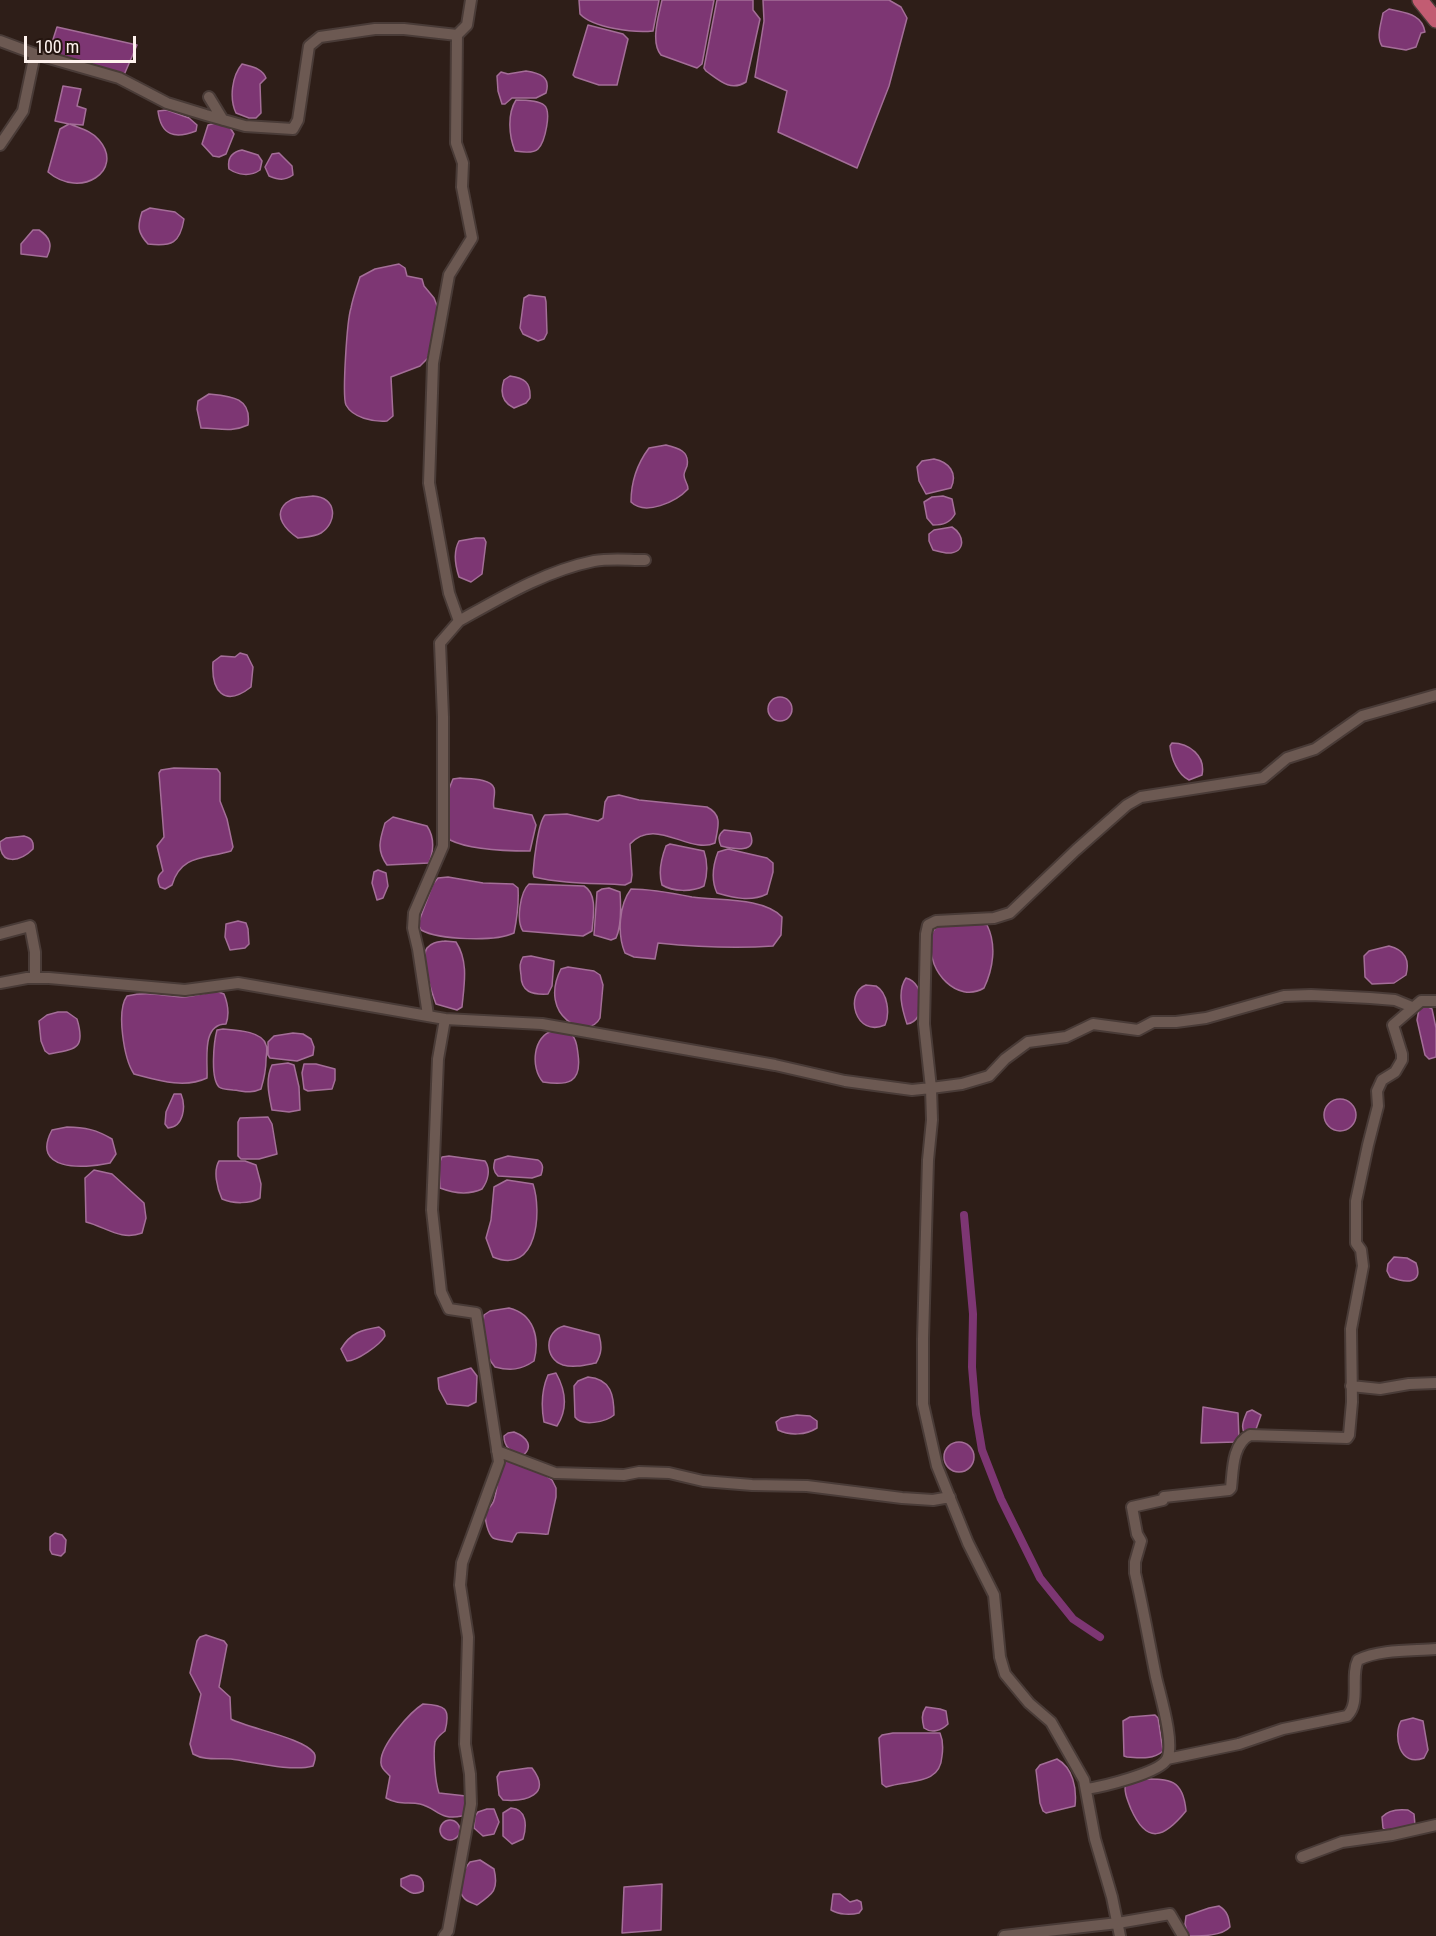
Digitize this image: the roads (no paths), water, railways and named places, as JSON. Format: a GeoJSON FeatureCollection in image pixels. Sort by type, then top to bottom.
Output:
{"type":"FeatureCollection","features":[{"type":"Feature","properties":{"kind":"highway"},"geometry":{"type":"LineString","coordinates":[[1420,0],[1436,20]]}},
{"type":"Feature","properties":{"kind":"street"},"geometry":{"type":"LineString","coordinates":[[459,621],[450,593],[429,483],[434,363],[449,275],[472,238],[462,187],[463,163],[456,143],[457,35],[467,25],[471,0]]}},
{"type":"Feature","properties":{"kind":"street"},"geometry":{"type":"LineString","coordinates":[[0,41],[35,54],[119,78],[167,103],[223,120],[244,126],[292,129],[298,120],[309,46],[320,37],[375,29],[404,29],[457,35]]}},
{"type":"Feature","properties":{"kind":"street"},"geometry":{"type":"LineString","coordinates":[[0,145],[24,111],[35,54]]}},
{"type":"Feature","properties":{"kind":"street"},"geometry":{"type":"LineString","coordinates":[[209,97],[223,120]]}},
{"type":"Feature","properties":{"kind":"street"},"geometry":{"type":"LineString","coordinates":[[428,1016],[413,928],[414,913],[443,846],[443,717],[440,643],[459,621],[507,594],[551,574],[595,561],[645,560]]}},
{"type":"Feature","properties":{"kind":"street"},"geometry":{"type":"LineString","coordinates":[[1120,1936],[1109,1885],[1095,1839],[1084,1780],[1051,1722],[1029,1703],[1005,1674],[1000,1657],[994,1595],[968,1543],[937,1466],[923,1404],[928,1160],[932,1120],[924,1024],[928,925],[936,921],[994,918],[1010,913],[1084,842],[1127,805],[1141,797],[1263,778],[1287,758],[1315,749],[1362,716],[1436,695]]}},
{"type":"Feature","properties":{"kind":"street"},"geometry":{"type":"LineString","coordinates":[[0,934],[30,926],[35,952],[35,978]]}},
{"type":"Feature","properties":{"kind":"street"},"geometry":{"type":"LineString","coordinates":[[0,983],[35,978],[186,990],[238,983],[445,1019],[542,1024],[775,1065],[845,1081],[912,1090],[962,1084],[989,1076],[1005,1059],[1028,1042],[1066,1037],[1093,1024],[1138,1030],[1153,1022],[1206,1018],[1284,996],[1311,995],[1395,1000],[1412,1007]]}},
{"type":"Feature","properties":{"kind":"street"},"geometry":{"type":"LineString","coordinates":[[1086,1790],[1151,1771],[1161,1766],[1167,1759],[1169,1746],[1163,1704],[1135,1573],[1135,1562],[1142,1541],[1137,1534],[1132,1507],[1163,1500],[1164,1497],[1229,1490],[1236,1452],[1246,1437],[1250,1435],[1347,1438],[1349,1436],[1350,1329],[1362,1266],[1361,1250],[1356,1243],[1356,1201],[1378,1106],[1377,1091],[1382,1080],[1395,1072],[1402,1060],[1393,1025],[1420,1001],[1436,1001]]}},
{"type":"Feature","properties":{"kind":"street"},"geometry":{"type":"LineString","coordinates":[[444,1936],[447,1931],[471,1804],[470,1774],[465,1744],[468,1637],[460,1585],[462,1563],[498,1462],[476,1313],[449,1309],[441,1292],[432,1210],[438,1059],[445,1019]]}},
{"type":"Feature","properties":{"kind":"street"},"geometry":{"type":"LineString","coordinates":[[1351,1386],[1380,1389],[1409,1384],[1436,1383]]}},
{"type":"Feature","properties":{"kind":"street"},"geometry":{"type":"LineString","coordinates":[[497,1451],[555,1473],[669,1473],[713,1482],[807,1486],[933,1500],[950,1497]]}},
{"type":"Feature","properties":{"kind":"street"},"geometry":{"type":"LineString","coordinates":[[1167,1759],[1230,1746],[1283,1729],[1347,1716],[1353,1709],[1355,1670],[1358,1660],[1388,1653],[1436,1649]]}},
{"type":"Feature","properties":{"kind":"street"},"geometry":{"type":"LineString","coordinates":[[1302,1857],[1342,1842],[1392,1835],[1436,1825]]}},
{"type":"Feature","properties":{"kind":"street"},"geometry":{"type":"LineString","coordinates":[[1004,1936],[1118,1923],[1170,1914],[1183,1936]]}},
{"type":"Feature","properties":{"kind":"waterway"},"geometry":{"type":"LineString","coordinates":[[964,1215],[973,1314],[972,1367],[982,1450],[1001,1499],[1040,1578],[1073,1619],[1100,1637]]}}]}
